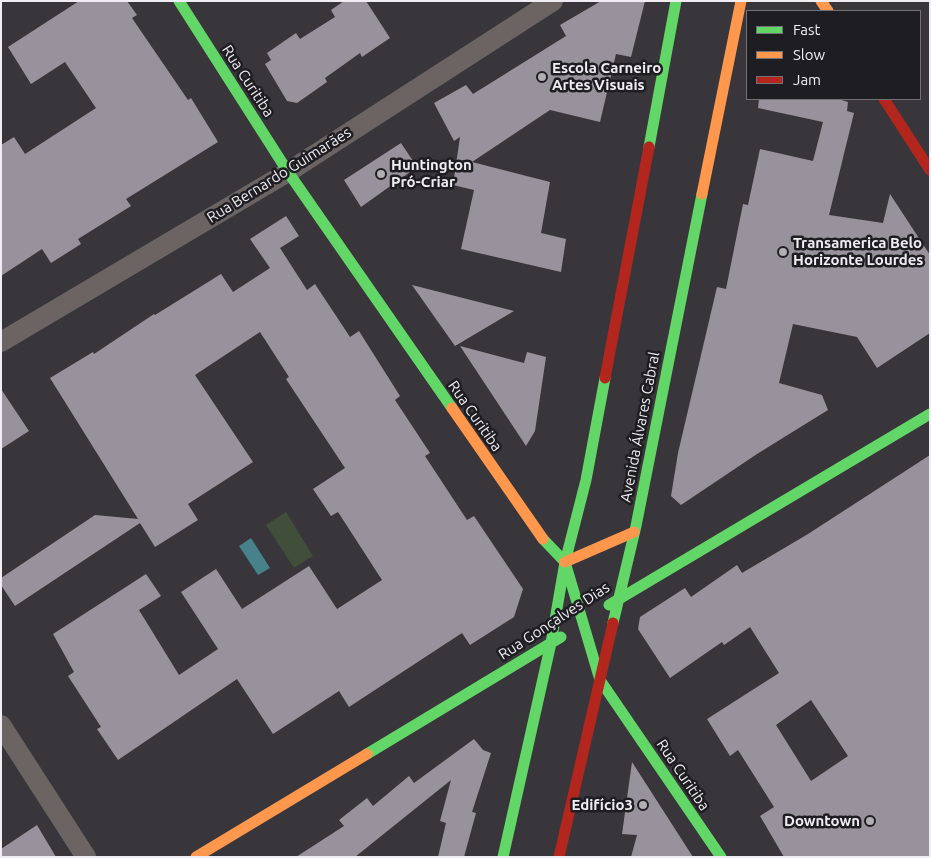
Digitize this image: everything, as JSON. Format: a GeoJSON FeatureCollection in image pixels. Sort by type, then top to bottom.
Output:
{"type":"FeatureCollection","features":[{"type":"Feature","properties":{"kind":"street","name":"Rua Curitiba"},"geometry":{"type":"LineString","coordinates":[[179,1],[288,172],[540,536],[564,562],[575,628],[600,680],[721,857]]}},
{"type":"Feature","properties":{"kind":"street","name":"Rua Bernardo Guimarães"},"geometry":{"type":"LineString","coordinates":[[1,342],[288,172],[553,1]]}},
{"type":"Feature","properties":{"kind":"street"},"geometry":{"type":"LineString","coordinates":[[503,857],[551,643],[564,562],[586,480],[676,1]]}},
{"type":"Feature","properties":{"kind":"street","name":"Avenida Álvares Cabral"},"geometry":{"type":"LineString","coordinates":[[559,857],[634,532],[741,1]]}},
{"type":"Feature","properties":{"kind":"street"},"geometry":{"type":"LineString","coordinates":[[885,100],[930,170]]}},
{"type":"Feature","properties":{"kind":"street","name":"Rua Gonçalves Dias"},"geometry":{"type":"LineString","coordinates":[[196,857],[551,643],[618,598],[930,414]]}},
{"type":"Feature","properties":{"kind":"street"},"geometry":{"type":"LineString","coordinates":[[564,562],[634,532]]}},
{"type":"Feature","properties":{"kind":"street"},"geometry":{"type":"LineString","coordinates":[[1,725],[86,857]]}},
{"type":"Feature","properties":{"kind":"green space"},"geometry":{"type":"Polygon","coordinates":[[[286,512],[313,556],[294,568],[266,525],[286,512]]]}},
{"type":"Feature","properties":{"kind":"water"},"geometry":{"type":"Polygon","coordinates":[[[251,538],[270,568],[258,575],[239,546],[251,538]]]}},
{"type":"Feature","properties":{"kind":"building"},"geometry":{"type":"Polygon","coordinates":[[[79,1],[127,1],[137,15],[132,18],[188,100],[191,98],[218,142],[126,199],[131,206],[78,239],[81,244],[51,263],[42,249],[1,276],[1,145],[14,137],[25,154],[96,108],[65,62],[31,84],[8,47],[79,1]]]}},
{"type":"Feature","properties":{"kind":"building"},"geometry":{"type":"Polygon","coordinates":[[[344,1],[366,1],[390,38],[362,57],[360,53],[325,78],[327,82],[297,103],[287,101],[265,64],[271,60],[267,53],[296,33],[300,39],[335,17],[331,10],[344,1]]]}},
{"type":"Feature","properties":{"kind":"building"},"geometry":{"type":"Polygon","coordinates":[[[601,1],[645,1],[631,57],[616,54],[600,122],[550,110],[472,162],[550,182],[541,233],[566,239],[561,272],[461,249],[474,190],[453,185],[460,137],[454,141],[434,103],[466,85],[473,94],[566,36],[560,25],[601,1]]]}},
{"type":"Feature","properties":{"kind":"building"},"geometry":{"type":"Polygon","coordinates":[[[759,100],[841,100],[848,102],[847,111],[854,113],[829,215],[883,223],[890,194],[930,255],[930,333],[877,368],[857,337],[793,324],[779,383],[822,395],[828,410],[757,454],[681,505],[671,496],[678,453],[717,287],[726,289],[743,204],[748,205],[760,149],[813,161],[823,122],[758,108],[759,100]]]}},
{"type":"Feature","properties":{"kind":"building","name":"Huntington Pró-Criar"},"geometry":{"type":"Polygon","coordinates":[[[401,143],[417,167],[361,207],[344,180],[401,143]]]}},
{"type":"Feature","properties":{"kind":"building"},"geometry":{"type":"Polygon","coordinates":[[[286,216],[299,236],[280,248],[307,290],[315,284],[350,337],[359,331],[400,396],[395,400],[430,453],[425,456],[467,520],[474,516],[523,589],[514,617],[470,645],[462,633],[349,707],[339,691],[273,734],[237,679],[118,760],[97,729],[101,727],[68,676],[74,672],[53,634],[146,574],[161,596],[139,610],[179,675],[218,649],[181,592],[216,569],[242,609],[309,566],[337,609],[382,580],[338,512],[331,516],[313,489],[345,468],[286,379],[289,377],[260,332],[195,375],[253,462],[188,504],[198,520],[155,547],[140,523],[15,606],[1,585],[1,578],[95,515],[138,519],[50,378],[93,352],[94,354],[154,314],[221,274],[233,292],[270,268],[250,239],[286,216]]]}},
{"type":"Feature","properties":{"kind":"building"},"geometry":{"type":"Polygon","coordinates":[[[412,285],[514,311],[455,346],[412,285]]]}},
{"type":"Feature","properties":{"kind":"building"},"geometry":{"type":"Polygon","coordinates":[[[460,346],[524,363],[527,352],[546,357],[535,431],[526,446],[460,346]]]}},
{"type":"Feature","properties":{"kind":"building"},"geometry":{"type":"Polygon","coordinates":[[[1,389],[29,431],[1,449],[1,389]]]}},
{"type":"Feature","properties":{"kind":"building"},"geometry":{"type":"Polygon","coordinates":[[[930,455],[930,857],[784,857],[760,816],[774,807],[738,750],[730,756],[707,719],[779,673],[750,627],[724,645],[722,642],[670,678],[638,629],[640,617],[685,588],[691,597],[737,565],[742,573],[808,534],[930,455]],[[811,700],[776,725],[811,781],[848,756],[811,700]]]}},
{"type":"Feature","properties":{"kind":"building"},"geometry":{"type":"Polygon","coordinates":[[[474,739],[483,750],[491,753],[472,812],[476,813],[464,857],[438,857],[446,823],[440,821],[451,780],[355,857],[296,857],[344,826],[339,820],[367,798],[373,806],[409,776],[414,783],[474,739]]]}},
{"type":"Feature","properties":{"kind":"building","name":"Edifício3"},"geometry":{"type":"Polygon","coordinates":[[[632,762],[693,857],[631,857],[637,835],[622,834],[632,762]]]}},
{"type":"Feature","properties":{"kind":"building"},"geometry":{"type":"Polygon","coordinates":[[[37,825],[56,857],[1,857],[1,849],[37,825]]]}},
{"type":"Feature","properties":{"kind":"traffic: fast"},"geometry":{"type":"LineString","coordinates":[[179,1],[288,172],[452,408]]}},
{"type":"Feature","properties":{"kind":"traffic: fast"},"geometry":{"type":"LineString","coordinates":[[649,147],[676,1]]}},
{"type":"Feature","properties":{"kind":"traffic: fast"},"geometry":{"type":"LineString","coordinates":[[613,623],[636,526],[702,194]]}},
{"type":"Feature","properties":{"kind":"traffic: fast"},"geometry":{"type":"LineString","coordinates":[[503,857],[551,643],[565,562],[586,480],[605,378]]}},
{"type":"Feature","properties":{"kind":"traffic: fast"},"geometry":{"type":"LineString","coordinates":[[609,605],[930,414]]}},
{"type":"Feature","properties":{"kind":"traffic: fast"},"geometry":{"type":"LineString","coordinates":[[543,539],[565,562],[600,680],[721,857]]}},
{"type":"Feature","properties":{"kind":"traffic: fast"},"geometry":{"type":"LineString","coordinates":[[367,754],[561,637]]}},
{"type":"Feature","properties":{"kind":"traffic: slow"},"geometry":{"type":"LineString","coordinates":[[702,194],[741,1]]}},
{"type":"Feature","properties":{"kind":"traffic: slow"},"geometry":{"type":"LineString","coordinates":[[821,1],[827,10]]}},
{"type":"Feature","properties":{"kind":"traffic: slow"},"geometry":{"type":"LineString","coordinates":[[452,408],[543,539]]}},
{"type":"Feature","properties":{"kind":"traffic: slow"},"geometry":{"type":"LineString","coordinates":[[565,562],[634,532]]}},
{"type":"Feature","properties":{"kind":"traffic: slow"},"geometry":{"type":"LineString","coordinates":[[196,857],[367,754]]}},
{"type":"Feature","properties":{"kind":"traffic: jam"},"geometry":{"type":"LineString","coordinates":[[885,100],[930,170]]}},
{"type":"Feature","properties":{"kind":"traffic: jam"},"geometry":{"type":"LineString","coordinates":[[605,378],[649,147]]}},
{"type":"Feature","properties":{"kind":"traffic: jam"},"geometry":{"type":"LineString","coordinates":[[559,857],[613,623]]}},
{"type":"Feature","properties":{"kind":"place","name":"Escola Carneiro Artes Visuais"},"geometry":{"type":"Point","coordinates":[542,77]}},
{"type":"Feature","properties":{"kind":"place","name":"Huntington Pró-Criar"},"geometry":{"type":"Point","coordinates":[381,174]}},
{"type":"Feature","properties":{"kind":"place","name":"Transamerica Belo Horizonte Lourdes"},"geometry":{"type":"Point","coordinates":[783,252]}},
{"type":"Feature","properties":{"kind":"place","name":"Edifício3"},"geometry":{"type":"Point","coordinates":[643,805]}},
{"type":"Feature","properties":{"kind":"place","name":"Downtown"},"geometry":{"type":"Point","coordinates":[870,821]}}]}
